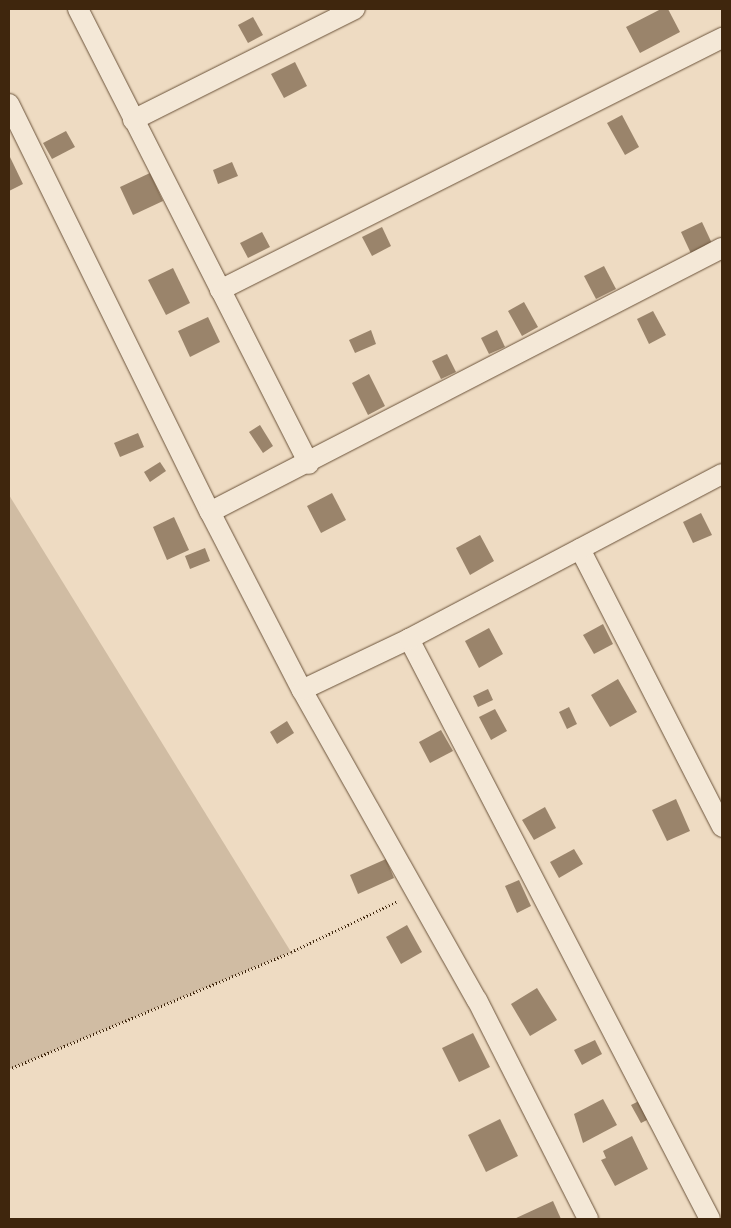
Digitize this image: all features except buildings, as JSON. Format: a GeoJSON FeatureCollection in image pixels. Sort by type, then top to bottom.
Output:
{"type":"FeatureCollection","features":[{"type":"Feature","properties":{"kind":"street"},"geometry":{"type":"LineString","coordinates":[[78,9],[309,464]]}},
{"type":"Feature","properties":{"kind":"street"},"geometry":{"type":"LineString","coordinates":[[133,120],[355,9]]}},
{"type":"Feature","properties":{"kind":"street"},"geometry":{"type":"LineString","coordinates":[[220,290],[722,38]]}},
{"type":"Feature","properties":{"kind":"street"},"geometry":{"type":"LineString","coordinates":[[9,104],[210,512],[302,690],[418,892],[588,1219]]}},
{"type":"Feature","properties":{"kind":"street"},"geometry":{"type":"LineString","coordinates":[[210,512],[309,464],[722,248]]}},
{"type":"Feature","properties":{"kind":"street"},"geometry":{"type":"LineString","coordinates":[[302,690],[409,640],[722,474]]}},
{"type":"Feature","properties":{"kind":"street"},"geometry":{"type":"LineString","coordinates":[[580,549],[722,827]]}},
{"type":"Feature","properties":{"kind":"street"},"geometry":{"type":"LineString","coordinates":[[409,640],[710,1219]]}},
{"type":"Feature","properties":{"kind":"path"},"geometry":{"type":"LineString","coordinates":[[9,1069],[291,952],[418,892]]}},
{"type":"Feature","properties":{"kind":"shaded area"},"geometry":{"type":"Polygon","coordinates":[[[9,495],[291,952],[9,1069],[9,495]]]}}]}
